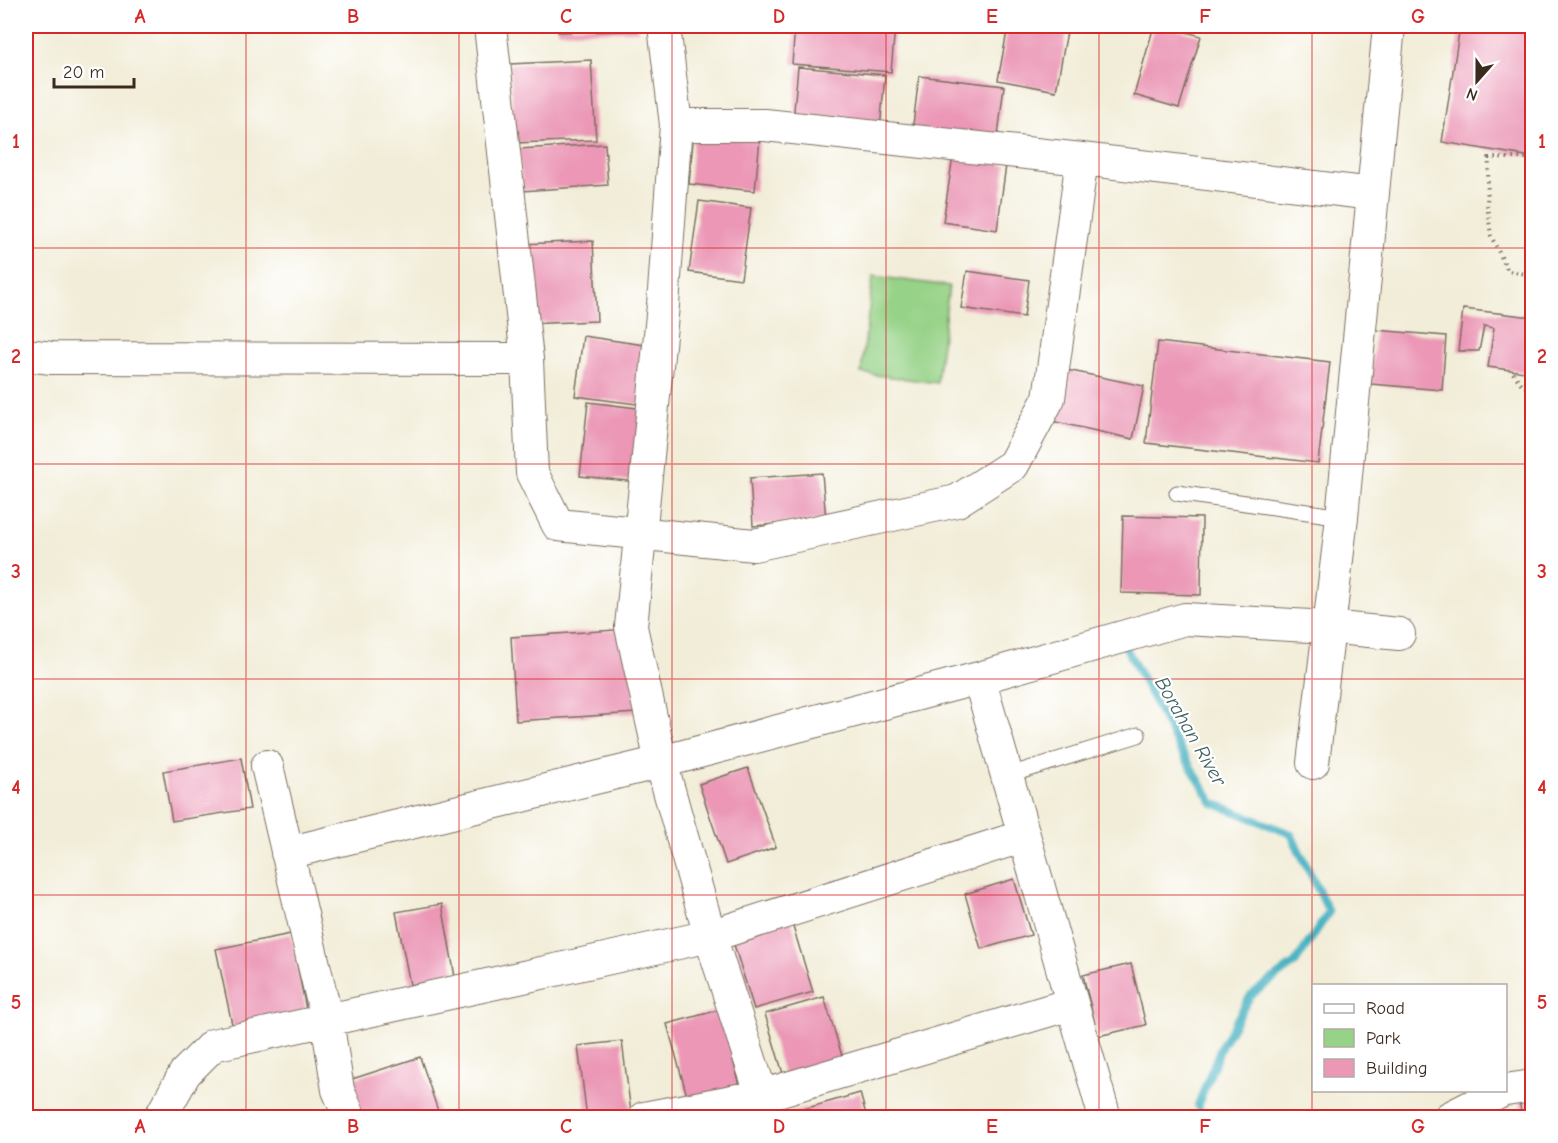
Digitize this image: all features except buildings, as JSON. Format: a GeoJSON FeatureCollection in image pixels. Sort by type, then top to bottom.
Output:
{"type":"FeatureCollection","features":[{"type":"Feature","properties":{"kind":"street"},"geometry":{"type":"LineString","coordinates":[[490,26],[527,359],[532,474],[558,525],[754,545],[957,501],[1013,465],[1049,398],[1082,159]]}},
{"type":"Feature","properties":{"kind":"street"},"geometry":{"type":"LineString","coordinates":[[664,26],[676,125],[663,306],[631,627],[661,762],[710,936],[766,1106]]}},
{"type":"Feature","properties":{"kind":"street"},"geometry":{"type":"LineString","coordinates":[[1313,763],[1342,517],[1389,26]]}},
{"type":"Feature","properties":{"kind":"street"},"geometry":{"type":"LineString","coordinates":[[676,125],[765,125],[1082,159],[1373,194]]}},
{"type":"Feature","properties":{"kind":"street"},"geometry":{"type":"LineString","coordinates":[[26,355],[52,358],[527,359]]}},
{"type":"Feature","properties":{"kind":"street"},"geometry":{"type":"LineString","coordinates":[[287,853],[661,762],[979,678],[1185,619],[1328,627],[1399,634]]}},
{"type":"Feature","properties":{"kind":"street"},"geometry":{"type":"LineString","coordinates":[[979,678],[1105,1118]]}},
{"type":"Feature","properties":{"kind":"street"},"geometry":{"type":"LineString","coordinates":[[267,766],[327,1020],[338,1090],[350,1118]]}},
{"type":"Feature","properties":{"kind":"street"},"geometry":{"type":"LineString","coordinates":[[160,1118],[185,1073],[213,1045],[710,936],[1024,836]]}},
{"type":"Feature","properties":{"kind":"street"},"geometry":{"type":"LineString","coordinates":[[644,1118],[766,1106],[1071,1004]]}},
{"type":"Feature","properties":{"kind":"street"},"geometry":{"type":"LineString","coordinates":[[1507,1090],[1533,1086]]}},
{"type":"Feature","properties":{"kind":"street"},"geometry":{"type":"LineString","coordinates":[[1449,1118],[1501,1092]]}},
{"type":"Feature","properties":{"kind":"lane"},"geometry":{"type":"LineString","coordinates":[[1178,493],[1342,517]]}},
{"type":"Feature","properties":{"kind":"lane"},"geometry":{"type":"LineString","coordinates":[[1006,776],[1138,735]]}},
{"type":"Feature","properties":{"kind":"path"},"geometry":{"type":"LineString","coordinates":[[1533,158],[1489,158],[1487,183],[1491,236],[1508,271],[1533,275]]}},
{"type":"Feature","properties":{"kind":"path"},"geometry":{"type":"LineString","coordinates":[[1513,373],[1522,386],[1533,390]]}},
{"type":"Feature","properties":{"kind":"green space"},"geometry":{"type":"Polygon","coordinates":[[[873,276],[949,286],[937,383],[861,373],[873,276]]]}},
{"type":"Feature","properties":{"kind":"waterway","name":"Borahan River"},"geometry":{"type":"LineString","coordinates":[[1123,642],[1178,746],[1213,803],[1291,834],[1329,912],[1295,963],[1251,995],[1221,1047],[1198,1105],[1202,1118]]}}]}
